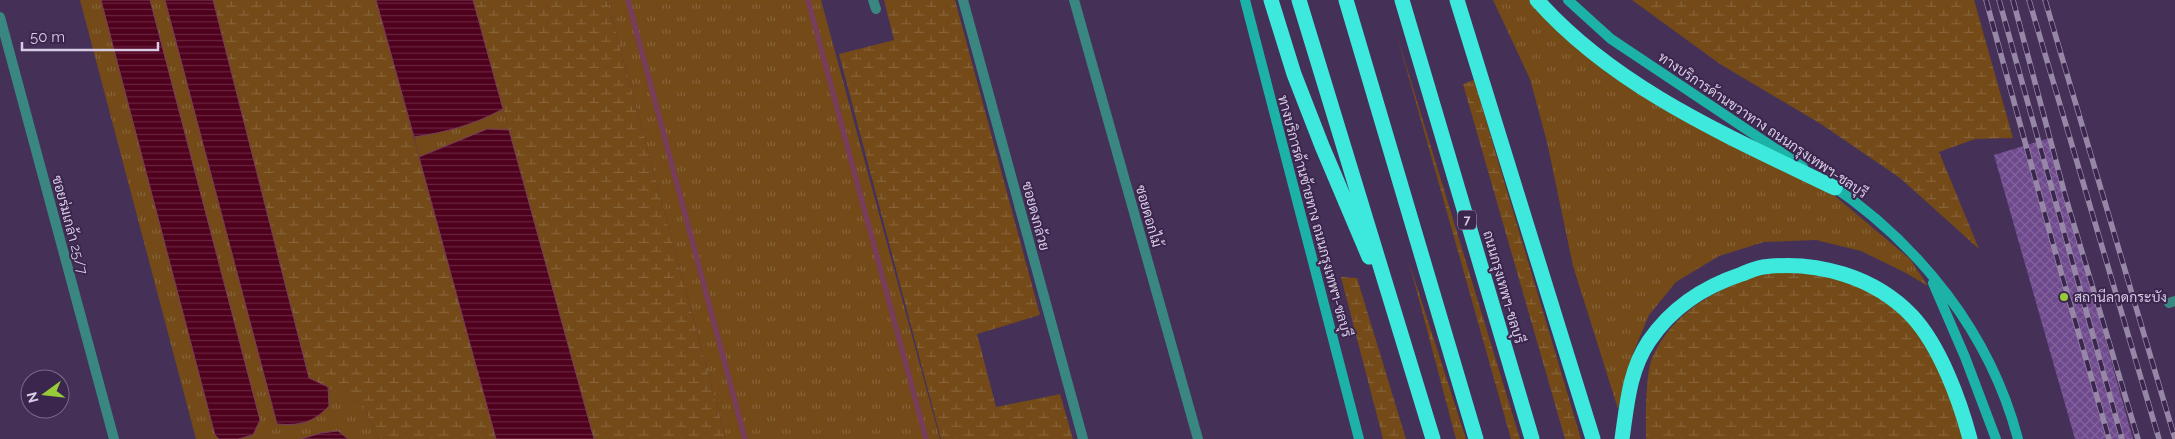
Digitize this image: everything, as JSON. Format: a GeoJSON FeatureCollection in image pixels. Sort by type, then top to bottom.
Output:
{"type":"FeatureCollection","features":[{"type":"Feature","properties":{"kind":"highway"},"geometry":{"type":"LineString","coordinates":[[1272,0],[1294,74],[1322,146],[1400,330]]}},
{"type":"Feature","properties":{"kind":"highway"},"geometry":{"type":"LineString","coordinates":[[1299,0],[1433,439]]}},
{"type":"Feature","properties":{"kind":"highway"},"geometry":{"type":"LineString","coordinates":[[1346,0],[1476,439]]}},
{"type":"Feature","properties":{"kind":"highway","name":"ถนนกรุงเทพฯ-ชลบุรี"},"geometry":{"type":"LineString","coordinates":[[1402,0],[1532,439]]}},
{"type":"Feature","properties":{"kind":"highway"},"geometry":{"type":"LineString","coordinates":[[1457,0],[1593,439]]}},
{"type":"Feature","properties":{"kind":"highway"},"geometry":{"type":"LineString","coordinates":[[1537,0],[1598,56],[1695,120],[1835,188]]}},
{"type":"Feature","properties":{"kind":"highway"},"geometry":{"type":"LineString","coordinates":[[1622,439],[1632,377],[1648,342],[1669,315],[1689,298],[1730,278],[1762,267],[1794,265],[1823,269],[1858,278],[1893,298],[1914,318],[1930,342],[1946,372],[1961,406],[1970,439]]}},
{"type":"Feature","properties":{"kind":"main road","name":"ทางบริการด้านซ้ายทาง ถนนกรุงเทพฯ-ชลบุรี"},"geometry":{"type":"LineString","coordinates":[[1245,0],[1359,439]]}},
{"type":"Feature","properties":{"kind":"main road","name":"ทางบริการด้านขวาทาง ถนนกรุงเทพฯ-ชลบุรี"},"geometry":{"type":"LineString","coordinates":[[1568,0],[1611,39],[1835,188],[1875,219],[1928,270],[1954,303],[1975,334],[1989,360],[2007,401],[2018,439]]}},
{"type":"Feature","properties":{"kind":"main road"},"geometry":{"type":"LineString","coordinates":[[1928,270],[1996,439]]}},
{"type":"Feature","properties":{"kind":"street","name":"ซอยดงกล้วย"},"geometry":{"type":"LineString","coordinates":[[963,0],[1082,439]]}},
{"type":"Feature","properties":{"kind":"street","name":"ซอยดอกไม้"},"geometry":{"type":"LineString","coordinates":[[1074,0],[1198,439]]}},
{"type":"Feature","properties":{"kind":"street","name":"ซอยร่มเกล้า 25/7"},"geometry":{"type":"LineString","coordinates":[[0,17],[114,439]]}},
{"type":"Feature","properties":{"kind":"green space"},"geometry":{"type":"Polygon","coordinates":[[[80,0],[101,0],[215,435],[219,439],[196,439],[80,0]]]}},
{"type":"Feature","properties":{"kind":"green space"},"geometry":{"type":"Polygon","coordinates":[[[150,0],[165,0],[245,297],[329,406],[328,387],[363,405],[379,439],[348,439],[337,431],[321,433],[301,439],[238,439],[253,435],[260,420],[150,0]]]}},
{"type":"Feature","properties":{"kind":"green space"},"geometry":{"type":"Polygon","coordinates":[[[213,0],[376,0],[496,439],[379,439],[363,405],[309,378],[213,0]]]}},
{"type":"Feature","properties":{"kind":"green space"},"geometry":{"type":"Polygon","coordinates":[[[473,0],[607,0],[726,439],[594,439],[473,0]]]}},
{"type":"Feature","properties":{"kind":"green space"},"geometry":{"type":"Polygon","coordinates":[[[607,0],[821,0],[940,439],[726,439],[607,0]]]}},
{"type":"Feature","properties":{"kind":"green space"},"geometry":{"type":"Polygon","coordinates":[[[884,0],[955,0],[1040,315],[977,334],[996,407],[1060,394],[1073,439],[941,439],[839,54],[894,40],[884,0]]]}},
{"type":"Feature","properties":{"kind":"green space"},"geometry":{"type":"Polygon","coordinates":[[[1493,0],[1532,0],[1556,29],[1835,196],[1910,259],[1928,286],[1861,251],[1816,240],[1764,242],[1719,256],[1676,282],[1649,315],[1634,351],[1618,409],[1573,266],[1547,142],[1530,79],[1493,0]]]}},
{"type":"Feature","properties":{"kind":"green space"},"geometry":{"type":"Polygon","coordinates":[[[1632,0],[1974,0],[2013,138],[1975,139],[1939,152],[1979,249],[1900,178],[1821,124],[1720,64],[1632,0]]]}},
{"type":"Feature","properties":{"kind":"green space"},"geometry":{"type":"Polygon","coordinates":[[[1396,32],[1520,439],[1511,439],[1396,32]]]}},
{"type":"Feature","properties":{"kind":"green space"},"geometry":{"type":"Polygon","coordinates":[[[1474,80],[1581,439],[1565,439],[1463,84],[1474,80]]]}},
{"type":"Feature","properties":{"kind":"green space"},"geometry":{"type":"Polygon","coordinates":[[[503,109],[509,130],[487,129],[419,157],[414,137],[460,127],[503,109]]]}},
{"type":"Feature","properties":{"kind":"green space"},"geometry":{"type":"Polygon","coordinates":[[[1409,262],[1466,439],[1456,439],[1409,262]]]}},
{"type":"Feature","properties":{"kind":"green space"},"geometry":{"type":"Polygon","coordinates":[[[1773,271],[1813,273],[1845,281],[1882,299],[1898,311],[1921,338],[1940,370],[1965,439],[1646,439],[1648,376],[1652,358],[1661,340],[1673,325],[1702,301],[1736,283],[1773,271]]]}},
{"type":"Feature","properties":{"kind":"green space"},"geometry":{"type":"Polygon","coordinates":[[[1341,277],[1357,278],[1406,439],[1383,439],[1341,277]]]}},
{"type":"Feature","properties":{"kind":"shaded area"},"geometry":{"type":"Polygon","coordinates":[[[101,0],[150,0],[260,420],[253,435],[238,439],[219,439],[215,435],[101,0]]]}},
{"type":"Feature","properties":{"kind":"shaded area"},"geometry":{"type":"Polygon","coordinates":[[[165,0],[213,0],[309,378],[328,387],[329,406],[311,420],[299,424],[277,424],[165,0]]]}},
{"type":"Feature","properties":{"kind":"shaded area"},"geometry":{"type":"Polygon","coordinates":[[[376,0],[473,0],[503,109],[460,127],[414,137],[376,0]]]}},
{"type":"Feature","properties":{"kind":"shaded area"},"geometry":{"type":"Polygon","coordinates":[[[487,129],[509,130],[594,439],[496,439],[419,157],[487,129]]]}},
{"type":"Feature","properties":{"kind":"shaded area"},"geometry":{"type":"Polygon","coordinates":[[[338,431],[348,439],[301,439],[321,433],[338,431]]]}},
{"type":"Feature","properties":{"kind":"building","name":"สถานีลาดกระบัง"},"geometry":{"type":"Polygon","coordinates":[[[2049,138],[2133,439],[2075,439],[1994,155],[2049,138]]]}},
{"type":"Feature","properties":{"kind":"waterway"},"geometry":{"type":"LineString","coordinates":[[628,0],[745,439]]}},
{"type":"Feature","properties":{"kind":"waterway"},"geometry":{"type":"LineString","coordinates":[[808,0],[926,439]]}},
{"type":"Feature","properties":{"kind":"railway"},"geometry":{"type":"LineString","coordinates":[[1986,0],[2109,439]]}},
{"type":"Feature","properties":{"kind":"railway"},"geometry":{"type":"LineString","coordinates":[[1999,0],[2122,439]]}},
{"type":"Feature","properties":{"kind":"railway"},"geometry":{"type":"LineString","coordinates":[[2013,0],[2065,195],[2138,439]]}},
{"type":"Feature","properties":{"kind":"railway"},"geometry":{"type":"LineString","coordinates":[[2029,0],[2159,439]]}},
{"type":"Feature","properties":{"kind":"railway"},"geometry":{"type":"LineString","coordinates":[[2045,0],[2175,439]]}},
{"type":"Feature","properties":{"kind":"place","name":"สถานีลาดกระบัง"},"geometry":{"type":"Point","coordinates":[2064,297]}}]}
